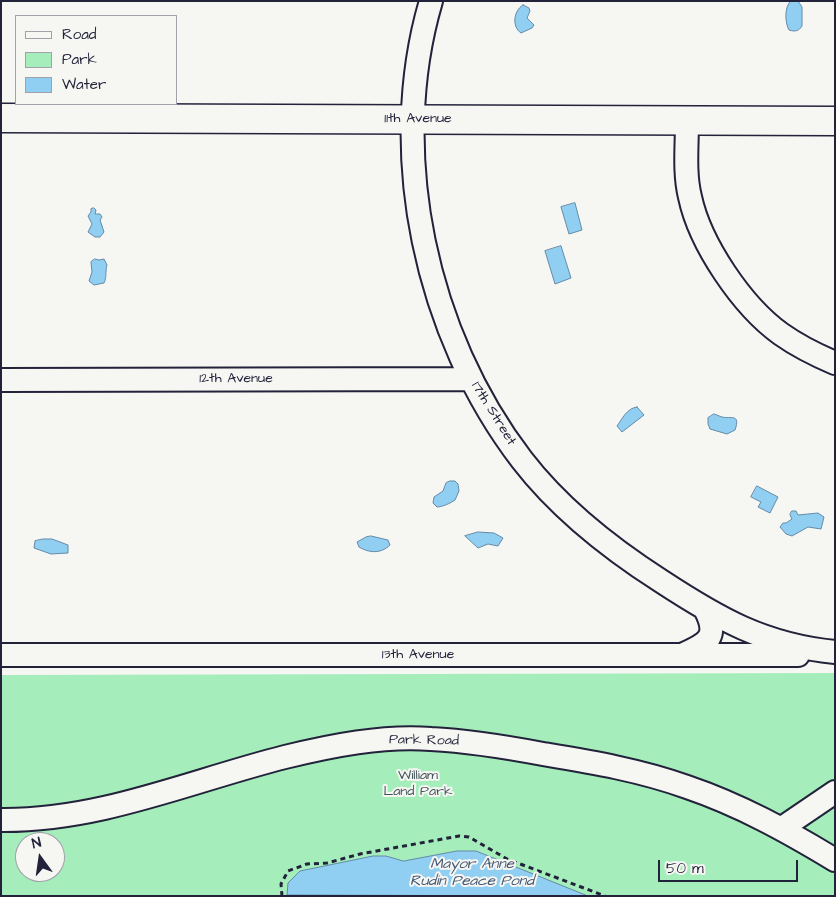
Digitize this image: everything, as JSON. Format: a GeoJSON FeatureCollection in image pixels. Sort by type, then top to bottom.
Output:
{"type":"FeatureCollection","features":[{"type":"Feature","properties":{"kind":"street","name":"17th Street"},"geometry":{"type":"LineString","coordinates":[[431,1],[422,42],[414,119],[414,162],[418,208],[428,262],[444,314],[470,379],[492,417],[523,461],[558,500],[608,544],[643,570],[730,623],[774,641],[835,654]]}},
{"type":"Feature","properties":{"kind":"street","name":"11th Avenue"},"geometry":{"type":"LineString","coordinates":[[1,118],[835,121]]}},
{"type":"Feature","properties":{"kind":"street"},"geometry":{"type":"LineString","coordinates":[[687,121],[686,168],[689,196],[698,226],[710,251],[728,278],[764,319],[781,334],[797,344],[835,363]]}},
{"type":"Feature","properties":{"kind":"street","name":"12th Avenue"},"geometry":{"type":"LineString","coordinates":[[1,380],[470,379]]}},
{"type":"Feature","properties":{"kind":"street"},"geometry":{"type":"LineString","coordinates":[[684,654],[703,646],[708,638],[712,629],[711,620],[705,609]]}},
{"type":"Feature","properties":{"kind":"street","name":"13th Avenue"},"geometry":{"type":"LineString","coordinates":[[1,655],[835,654]]}},
{"type":"Feature","properties":{"kind":"street","name":"Park Road"},"geometry":{"type":"LineString","coordinates":[[1,820],[76,814],[131,803],[224,774],[327,747],[375,741],[429,738],[492,745],[632,770],[686,786],[782,828],[835,860]]}},
{"type":"Feature","properties":{"kind":"street"},"geometry":{"type":"LineString","coordinates":[[782,828],[835,792]]}},
{"type":"Feature","properties":{"kind":"path"},"geometry":{"type":"LineString","coordinates":[[282,896],[281,884],[288,871],[307,864],[327,863],[360,854],[459,836],[469,837],[507,859],[605,896]]}},
{"type":"Feature","properties":{"kind":"green space","name":"William Land Park"},"geometry":{"type":"Polygon","coordinates":[[[835,673],[835,896],[1,896],[1,675],[835,673]]]}},
{"type":"Feature","properties":{"kind":"water"},"geometry":{"type":"Polygon","coordinates":[[[791,1],[798,1],[802,7],[802,26],[795,31],[789,30],[786,19],[787,7],[791,1]]]}},
{"type":"Feature","properties":{"kind":"water"},"geometry":{"type":"Polygon","coordinates":[[[523,5],[529,8],[530,11],[527,18],[534,25],[532,28],[521,33],[516,27],[515,19],[517,11],[523,5]]]}},
{"type":"Feature","properties":{"kind":"water"},"geometry":{"type":"Polygon","coordinates":[[[575,203],[582,230],[569,234],[561,207],[575,203]]]}},
{"type":"Feature","properties":{"kind":"water"},"geometry":{"type":"Polygon","coordinates":[[[94,208],[96,210],[95,214],[100,214],[102,217],[100,220],[104,232],[100,237],[95,237],[88,232],[92,224],[88,216],[91,209],[94,208]]]}},
{"type":"Feature","properties":{"kind":"water"},"geometry":{"type":"Polygon","coordinates":[[[561,246],[571,278],[555,284],[545,251],[561,246]]]}},
{"type":"Feature","properties":{"kind":"water"},"geometry":{"type":"Polygon","coordinates":[[[95,259],[104,259],[107,265],[104,283],[94,285],[89,281],[92,272],[91,262],[95,259]]]}},
{"type":"Feature","properties":{"kind":"water"},"geometry":{"type":"Polygon","coordinates":[[[637,407],[644,415],[622,432],[617,426],[628,412],[637,407]]]}},
{"type":"Feature","properties":{"kind":"water"},"geometry":{"type":"Polygon","coordinates":[[[714,414],[736,419],[735,430],[727,434],[710,429],[708,418],[714,414]]]}},
{"type":"Feature","properties":{"kind":"water"},"geometry":{"type":"Polygon","coordinates":[[[455,481],[458,484],[459,491],[455,500],[437,507],[433,503],[434,497],[443,491],[446,483],[455,481]]]}},
{"type":"Feature","properties":{"kind":"water"},"geometry":{"type":"Polygon","coordinates":[[[757,486],[778,497],[770,513],[758,507],[761,502],[751,497],[757,486]]]}},
{"type":"Feature","properties":{"kind":"water"},"geometry":{"type":"Polygon","coordinates":[[[792,511],[796,511],[798,515],[818,513],[824,517],[821,529],[808,527],[792,536],[786,534],[780,527],[783,523],[792,519],[790,515],[792,511]]]}},
{"type":"Feature","properties":{"kind":"water"},"geometry":{"type":"Polygon","coordinates":[[[478,532],[494,533],[503,538],[498,546],[488,544],[478,548],[465,536],[478,532]]]}},
{"type":"Feature","properties":{"kind":"water"},"geometry":{"type":"Polygon","coordinates":[[[371,536],[388,540],[390,545],[383,550],[375,552],[359,547],[357,542],[371,536]]]}},
{"type":"Feature","properties":{"kind":"water"},"geometry":{"type":"Polygon","coordinates":[[[52,539],[68,545],[68,553],[51,554],[34,548],[35,541],[52,539]]]}},
{"type":"Feature","properties":{"kind":"water","name":"Mayor Anne Rudin Peace Pond"},"geometry":{"type":"Polygon","coordinates":[[[457,851],[476,851],[588,896],[287,895],[288,883],[300,871],[373,856],[386,856],[403,861],[457,851]]]}}]}
